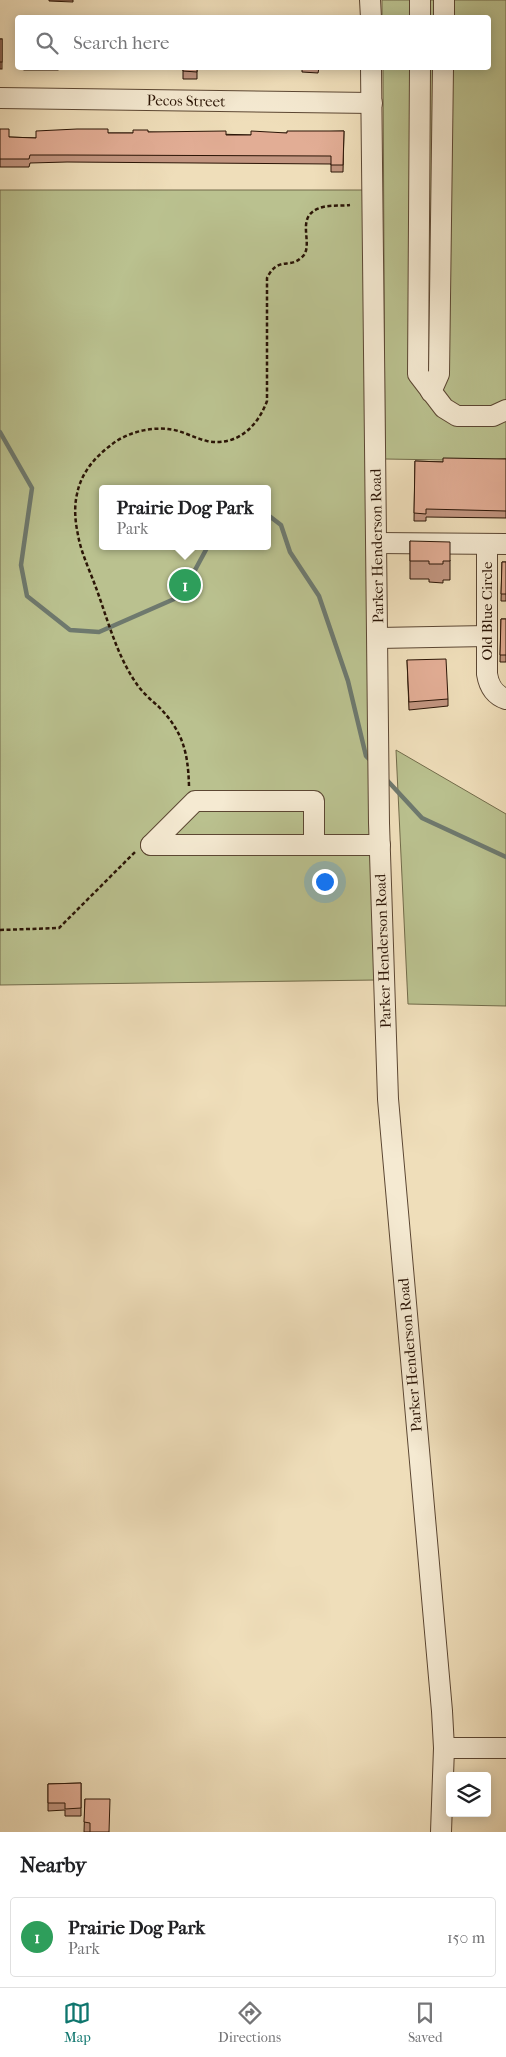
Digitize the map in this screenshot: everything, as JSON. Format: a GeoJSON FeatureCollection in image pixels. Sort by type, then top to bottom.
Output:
{"type":"FeatureCollection","features":[{"type":"Feature","properties":{"kind":"street"},"geometry":{"type":"LineString","coordinates":[[370,0],[371,15]]}},
{"type":"Feature","properties":{"kind":"street"},"geometry":{"type":"LineString","coordinates":[[420,0],[420,15]]}},
{"type":"Feature","properties":{"kind":"street"},"geometry":{"type":"LineString","coordinates":[[444,0],[444,15]]}},
{"type":"Feature","properties":{"kind":"street","name":"Parker Henderson Road"},"geometry":{"type":"LineString","coordinates":[[371,70],[380,845],[388,1099],[442,1711],[444,1748],[441,1832]]}},
{"type":"Feature","properties":{"kind":"street"},"geometry":{"type":"LineString","coordinates":[[420,70],[418,374],[444,408],[457,416],[493,416],[506,410]]}},
{"type":"Feature","properties":{"kind":"street"},"geometry":{"type":"LineString","coordinates":[[431,392],[439,374],[443,70]]}},
{"type":"Feature","properties":{"kind":"street","name":"Pecos Street"},"geometry":{"type":"LineString","coordinates":[[0,98],[372,103]]}},
{"type":"Feature","properties":{"kind":"street"},"geometry":{"type":"LineString","coordinates":[[377,543],[496,544]]}},
{"type":"Feature","properties":{"kind":"street","name":"Old Blue Circle"},"geometry":{"type":"LineString","coordinates":[[496,544],[487,636],[487,674],[489,686],[500,697],[506,699]]}},
{"type":"Feature","properties":{"kind":"street"},"geometry":{"type":"LineString","coordinates":[[378,638],[487,636]]}},
{"type":"Feature","properties":{"kind":"street"},"geometry":{"type":"LineString","coordinates":[[314,845],[314,801],[195,801],[151,845],[314,845],[380,845]]}},
{"type":"Feature","properties":{"kind":"street"},"geometry":{"type":"LineString","coordinates":[[444,1748],[506,1748]]}},
{"type":"Feature","properties":{"kind":"path"},"geometry":{"type":"LineString","coordinates":[[189,790],[188,762],[185,747],[175,726],[136,684],[123,661],[115,641],[78,536],[74,514],[77,492],[85,472],[99,454],[119,439],[143,430],[168,428],[208,441],[223,441],[239,437],[252,428],[262,416],[267,401],[266,278],[275,267],[282,263],[294,262],[303,257],[307,247],[306,223],[315,210],[323,207],[350,205]]}},
{"type":"Feature","properties":{"kind":"path"},"geometry":{"type":"LineString","coordinates":[[0,930],[59,928],[142,845]]}},
{"type":"Feature","properties":{"kind":"green space"},"geometry":{"type":"Polygon","coordinates":[[[382,0],[506,0],[506,461],[385,459],[383,70],[491,70],[491,15],[382,15],[382,0]]]}},
{"type":"Feature","properties":{"kind":"green space"},"geometry":{"type":"Polygon","coordinates":[[[0,190],[363,190],[377,980],[0,985],[0,190]]]}},
{"type":"Feature","properties":{"kind":"green space"},"geometry":{"type":"Polygon","coordinates":[[[396,750],[506,814],[506,1006],[408,1004],[396,750]]]}},
{"type":"Feature","properties":{"kind":"building"},"geometry":{"type":"Polygon","coordinates":[[[0,39],[2,39],[2,62],[0,62],[0,39]]]}},
{"type":"Feature","properties":{"kind":"building"},"geometry":{"type":"Polygon","coordinates":[[[197,70],[197,72],[183,71],[197,70]]]}},
{"type":"Feature","properties":{"kind":"building"},"geometry":{"type":"Polygon","coordinates":[[[0,129],[9,129],[9,137],[36,138],[36,131],[77,129],[108,129],[108,133],[133,133],[133,130],[148,130],[148,132],[226,131],[226,135],[251,135],[251,131],[287,133],[287,131],[344,131],[343,165],[331,165],[331,156],[30,155],[29,159],[0,159],[0,129]]]}},
{"type":"Feature","properties":{"kind":"building"},"geometry":{"type":"Polygon","coordinates":[[[443,458],[506,459],[506,511],[426,509],[426,514],[414,513],[415,461],[443,462],[443,458]]]}},
{"type":"Feature","properties":{"kind":"building"},"geometry":{"type":"Polygon","coordinates":[[[410,541],[450,542],[450,561],[443,561],[443,564],[429,564],[429,561],[410,561],[410,541]]]}},
{"type":"Feature","properties":{"kind":"building"},"geometry":{"type":"Polygon","coordinates":[[[502,562],[506,562],[506,594],[501,594],[502,562]]]}},
{"type":"Feature","properties":{"kind":"building"},"geometry":{"type":"Polygon","coordinates":[[[501,619],[506,619],[506,655],[500,655],[501,619]]]}},
{"type":"Feature","properties":{"kind":"building"},"geometry":{"type":"Polygon","coordinates":[[[446,659],[448,699],[409,702],[407,660],[446,659]]]}},
{"type":"Feature","properties":{"kind":"building"},"geometry":{"type":"Polygon","coordinates":[[[81,1783],[81,1808],[65,1809],[65,1803],[48,1803],[48,1784],[81,1783]]]}},
{"type":"Feature","properties":{"kind":"building"},"geometry":{"type":"Polygon","coordinates":[[[85,1799],[110,1799],[109,1832],[90,1832],[90,1823],[84,1822],[85,1799]]]}},
{"type":"Feature","properties":{"kind":"waterway"},"geometry":{"type":"LineString","coordinates":[[0,432],[32,488],[21,565],[27,596],[70,630],[99,632],[181,596],[206,550]]}},
{"type":"Feature","properties":{"kind":"waterway"},"geometry":{"type":"LineString","coordinates":[[271,517],[281,525],[290,552],[319,596],[348,681],[366,756],[372,762]]}},
{"type":"Feature","properties":{"kind":"waterway"},"geometry":{"type":"LineString","coordinates":[[385,778],[422,818],[506,857]]}},
{"type":"Feature","properties":{"kind":"place","name":"Prairie Dog Park"},"geometry":{"type":"Point","coordinates":[185,585]}}]}
